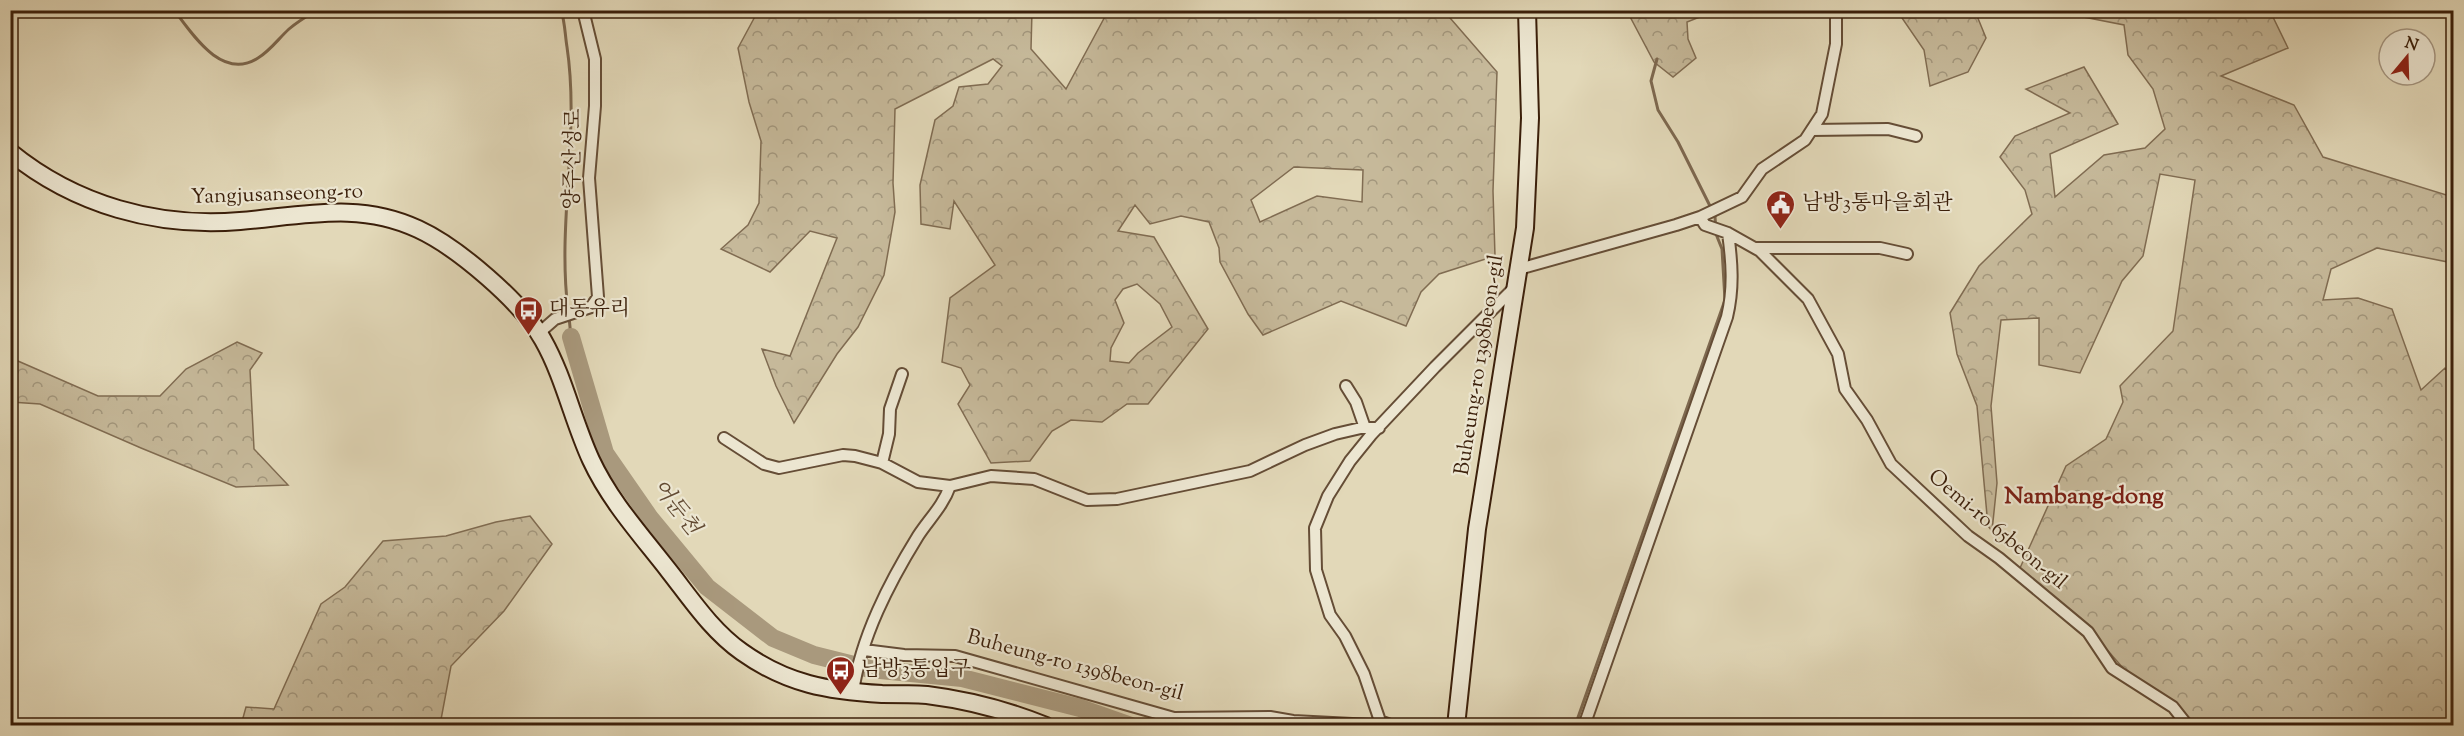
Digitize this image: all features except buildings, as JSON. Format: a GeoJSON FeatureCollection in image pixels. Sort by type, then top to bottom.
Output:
{"type":"FeatureCollection","features":[{"type":"Feature","properties":{"kind":"street","name":"양주산성로"},"geometry":{"type":"LineString","coordinates":[[538,333],[555,319],[591,307],[598,297],[589,178],[595,106],[595,59],[583,10]]}},
{"type":"Feature","properties":{"kind":"street","name":"Buheung-ro 1398beon-gil"},"geometry":{"type":"LineString","coordinates":[[1456,726],[1477,529],[1518,277],[1529,176],[1527,10]]}},
{"type":"Feature","properties":{"kind":"street"},"geometry":{"type":"LineString","coordinates":[[1380,721],[1364,674],[1345,636],[1330,615],[1316,570],[1315,528],[1328,496],[1350,461],[1372,430],[1435,367],[1518,277],[1708,213],[1742,197],[1762,169],[1805,140],[1822,114],[1836,44],[1836,10]]}},
{"type":"Feature","properties":{"kind":"street"},"geometry":{"type":"LineString","coordinates":[[1812,130],[1888,129],[1916,136]]}},
{"type":"Feature","properties":{"kind":"street","name":"Yangjusanseong-ro"},"geometry":{"type":"LineString","coordinates":[[10,152],[36,172],[83,197],[120,210],[147,216],[215,222],[351,211],[392,218],[422,231],[466,261],[507,298],[538,333],[563,385],[590,457],[607,489],[720,634],[740,651],[783,677],[811,686],[854,686],[939,697],[992,708],[1046,726]]}},
{"type":"Feature","properties":{"kind":"street","name":"Oemi-ro 65beon-gil"},"geometry":{"type":"LineString","coordinates":[[1708,213],[1705,225],[1756,248],[1808,299],[1838,354],[1845,389],[1891,464],[1968,536],[2016,572],[2088,632],[2112,668],[2174,707],[2188,726]]}},
{"type":"Feature","properties":{"kind":"street"},"geometry":{"type":"LineString","coordinates":[[1584,726],[1678,461],[1726,317],[1732,294],[1732,259],[1720,230]]}},
{"type":"Feature","properties":{"kind":"street","name":"Oemi-ro 65beon-gil"},"geometry":{"type":"LineString","coordinates":[[1756,248],[1880,248],[1907,254]]}},
{"type":"Feature","properties":{"kind":"street"},"geometry":{"type":"LineString","coordinates":[[882,463],[889,434],[890,409],[902,374]]}},
{"type":"Feature","properties":{"kind":"street"},"geometry":{"type":"LineString","coordinates":[[1346,386],[1372,430]]}},
{"type":"Feature","properties":{"kind":"street"},"geometry":{"type":"LineString","coordinates":[[724,438],[764,464],[779,468],[843,455],[882,463],[918,482],[950,486],[991,477],[1034,478],[1087,500],[1117,498],[1250,471],[1305,445],[1335,434],[1372,430]]}},
{"type":"Feature","properties":{"kind":"street"},"geometry":{"type":"LineString","coordinates":[[854,686],[864,650],[885,595],[922,528],[937,512],[950,486]]}},
{"type":"Feature","properties":{"kind":"street","name":"Buheung-ro 1398beon-gil"},"geometry":{"type":"LineString","coordinates":[[864,650],[904,655],[954,656],[1174,718],[1270,717],[1293,721],[1372,725],[1380,721],[1393,726]]}},
{"type":"Feature","properties":{"kind":"green space"},"geometry":{"type":"Polygon","coordinates":[[[1272,10],[1280,16],[1285,10],[1444,11],[1497,72],[1493,191],[1495,256],[1439,274],[1421,292],[1406,326],[1341,301],[1263,335],[1248,314],[1220,262],[1219,248],[1209,222],[1181,216],[1150,224],[1135,205],[1118,231],[1154,237],[1208,329],[1148,404],[1127,404],[1102,422],[1071,420],[1052,431],[1030,461],[991,463],[958,404],[970,385],[961,368],[942,362],[950,298],[995,265],[954,201],[950,229],[921,224],[920,185],[935,120],[953,106],[959,87],[988,84],[1002,66],[993,59],[895,109],[893,183],[895,212],[884,275],[858,327],[837,354],[794,423],[776,386],[762,349],[790,356],[837,238],[810,231],[770,272],[721,249],[748,225],[759,203],[761,141],[749,102],[738,48],[758,11],[1032,11],[1031,49],[1066,89],[1108,11],[1272,10]],[[1294,167],[1251,200],[1260,222],[1317,196],[1362,202],[1363,170],[1294,167]],[[1137,284],[1123,289],[1115,300],[1124,323],[1111,348],[1110,361],[1129,363],[1138,353],[1172,327],[1160,304],[1137,284]]]}},
{"type":"Feature","properties":{"kind":"green space"},"geometry":{"type":"Polygon","coordinates":[[[1906,10],[1975,11],[1986,38],[1968,72],[1930,86],[1924,50],[1902,18],[1906,10]]]}},
{"type":"Feature","properties":{"kind":"green space"},"geometry":{"type":"Polygon","coordinates":[[[1627,11],[1715,11],[1687,22],[1688,39],[1696,58],[1673,77],[1654,62],[1627,11]]]}},
{"type":"Feature","properties":{"kind":"green space"},"geometry":{"type":"Polygon","coordinates":[[[2053,11],[2270,11],[2288,48],[2221,76],[2294,105],[2323,157],[2453,197],[2453,263],[2377,248],[2331,269],[2323,300],[2358,298],[2392,309],[2421,390],[2445,368],[2453,378],[2453,725],[2194,725],[2175,705],[2123,668],[2087,627],[2020,568],[2066,466],[2106,439],[2123,402],[2120,386],[2173,331],[2195,180],[2160,174],[2143,256],[2122,281],[2080,373],[2039,365],[2039,318],[2001,320],[1991,406],[1997,483],[1992,531],[1988,526],[1977,406],[1957,354],[1950,313],[1979,266],[2032,214],[2025,190],[2000,157],[2015,136],[2070,113],[2026,89],[2084,67],[2118,124],[2050,154],[2055,197],[2104,155],[2145,148],[2165,129],[2153,89],[2128,55],[2124,25],[2053,11]]]}},
{"type":"Feature","properties":{"kind":"green space"},"geometry":{"type":"Polygon","coordinates":[[[237,342],[262,353],[250,370],[254,449],[288,485],[236,487],[40,404],[11,402],[11,358],[98,396],[160,396],[186,369],[237,342]]]}},
{"type":"Feature","properties":{"kind":"green space"},"geometry":{"type":"Polygon","coordinates":[[[530,516],[552,544],[504,611],[451,666],[440,725],[241,725],[246,707],[274,709],[321,604],[345,587],[383,541],[446,536],[496,522],[530,516]]]}},
{"type":"Feature","properties":{"kind":"waterway"},"geometry":{"type":"LineString","coordinates":[[174,10],[199,42],[221,60],[232,64],[245,64],[258,58],[292,26],[317,10]]}},
{"type":"Feature","properties":{"kind":"waterway","name":"어둔천"},"geometry":{"type":"LineString","coordinates":[[561,10],[570,80],[571,113],[565,244],[568,310]]}},
{"type":"Feature","properties":{"kind":"waterway"},"geometry":{"type":"LineString","coordinates":[[1575,726],[1725,300],[1722,249],[1716,234],[1715,216],[1678,142],[1658,110],[1651,81],[1657,59]]}},
{"type":"Feature","properties":{"kind":"waterway","name":"어둔천"},"geometry":{"type":"LineString","coordinates":[[569,317],[571,337]]}},
{"type":"Feature","properties":{"kind":"waterway","name":"어둔천"},"geometry":{"type":"LineString","coordinates":[[571,337],[605,453],[650,518],[707,587],[773,638],[814,655],[870,669],[962,678],[1080,708],[1131,726]]}},
{"type":"Feature","properties":{"kind":"place","name":"남방3통마을회관"},"geometry":{"type":"Point","coordinates":[1781,230]}},
{"type":"Feature","properties":{"kind":"place","name":"대동유리"},"geometry":{"type":"Point","coordinates":[528,336]}},
{"type":"Feature","properties":{"kind":"place","name":"남방3통입구"},"geometry":{"type":"Point","coordinates":[840,696]}},
{"type":"Feature","properties":{"kind":"district","name":"Nambang-dong"},"geometry":{"type":"Point","coordinates":[2084,497]}}]}
